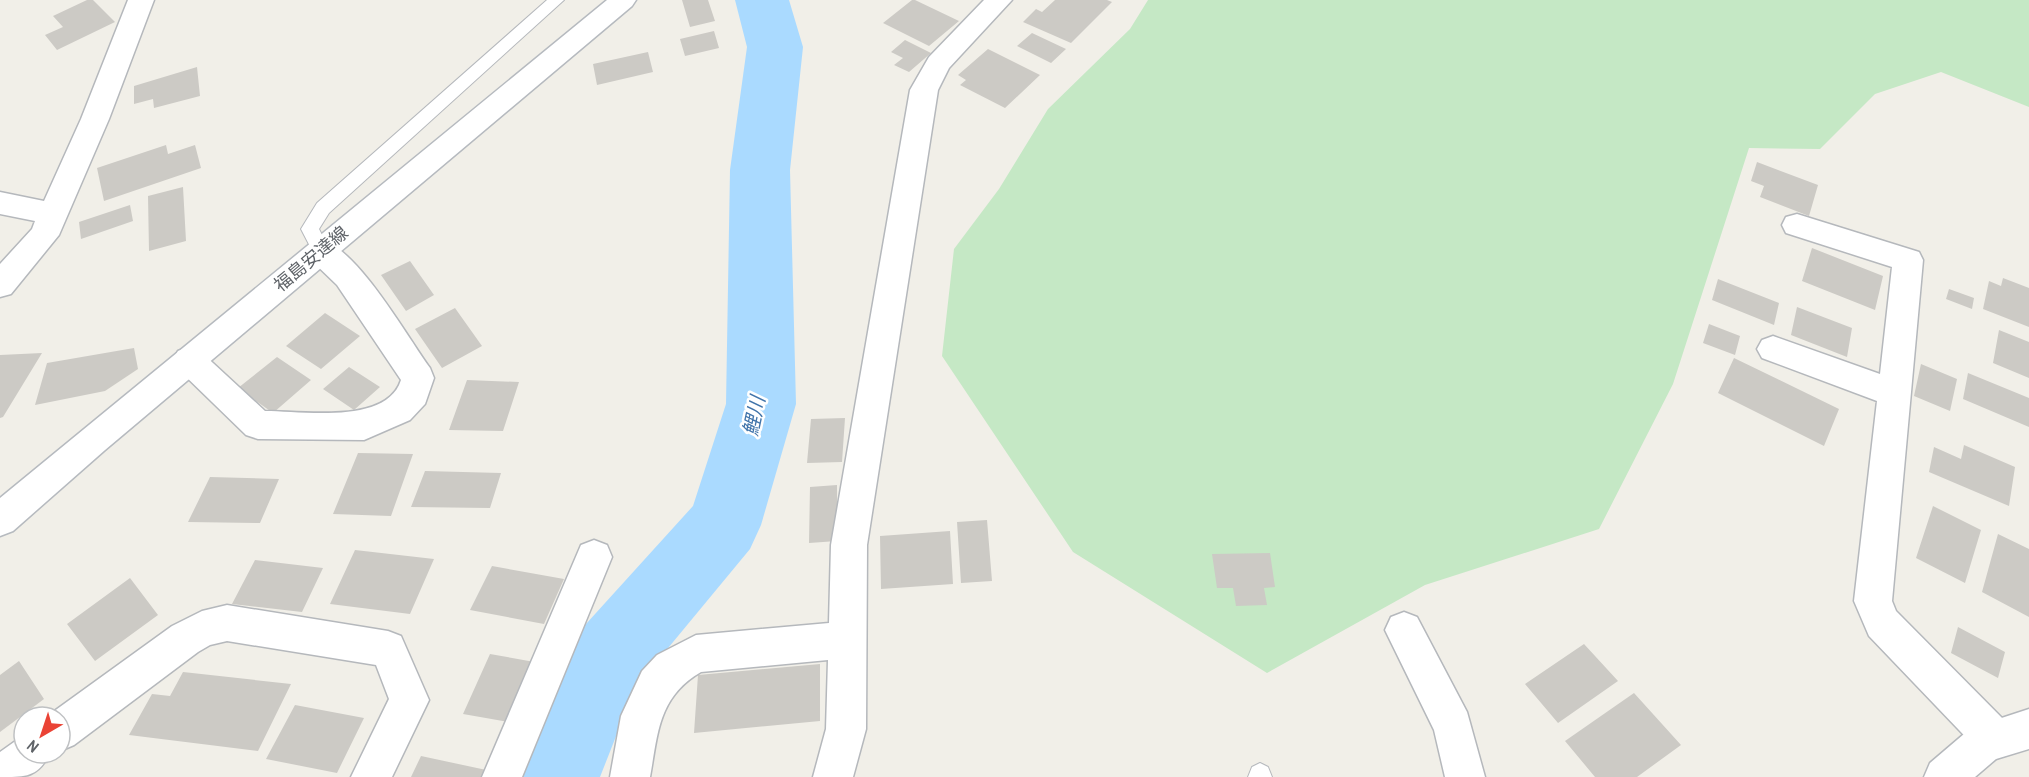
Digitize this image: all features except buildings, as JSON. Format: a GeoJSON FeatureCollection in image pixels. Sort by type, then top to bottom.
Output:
{"type":"FeatureCollection","features":[{"type":"Feature","properties":{"kind":"street"},"geometry":{"type":"LineString","coordinates":[[0,285],[44,236],[95,120],[141,0]]}},
{"type":"Feature","properties":{"kind":"street","name":"福島安達線"},"geometry":{"type":"LineString","coordinates":[[0,520],[623,0]]}},
{"type":"Feature","properties":{"kind":"street"},"geometry":{"type":"LineString","coordinates":[[833,777],[846,729],[849,545],[924,90],[938,63],[999,0]]}},
{"type":"Feature","properties":{"kind":"street"},"geometry":{"type":"LineString","coordinates":[[0,203],[52,214]]}},
{"type":"Feature","properties":{"kind":"street"},"geometry":{"type":"LineString","coordinates":[[1797,225],[1908,260],[1873,601],[1882,623],[2012,734]]}},
{"type":"Feature","properties":{"kind":"street"},"geometry":{"type":"LineString","coordinates":[[189,360],[258,425],[364,426],[398,410],[413,394],[418,378],[348,276],[321,251]]}},
{"type":"Feature","properties":{"kind":"street"},"geometry":{"type":"LineString","coordinates":[[1773,349],[1895,394]]}},
{"type":"Feature","properties":{"kind":"street"},"geometry":{"type":"LineString","coordinates":[[502,777],[594,557]]}},
{"type":"Feature","properties":{"kind":"street"},"geometry":{"type":"LineString","coordinates":[[72,722],[185,639],[202,629],[227,623],[388,649],[409,700],[371,777]]}},
{"type":"Feature","properties":{"kind":"street"},"geometry":{"type":"LineString","coordinates":[[1404,630],[1453,726],[1465,777]]}},
{"type":"Feature","properties":{"kind":"street"},"geometry":{"type":"LineString","coordinates":[[630,777],[641,716],[656,685],[671,668],[696,654],[848,640]]}},
{"type":"Feature","properties":{"kind":"street"},"geometry":{"type":"LineString","coordinates":[[1944,777],[1985,742],[2012,734]]}},
{"type":"Feature","properties":{"kind":"street"},"geometry":{"type":"LineString","coordinates":[[1,777],[16,765]]}},
{"type":"Feature","properties":{"kind":"lane"},"geometry":{"type":"LineString","coordinates":[[321,251],[310,228],[323,208],[556,0]]}},
{"type":"Feature","properties":{"kind":"green space"},"geometry":{"type":"Polygon","coordinates":[[[1148,0],[2029,0],[2029,107],[1941,72],[1875,94],[1820,149],[1749,148],[1673,384],[1599,529],[1425,585],[1267,673],[1073,552],[942,356],[954,249],[999,189],[1048,109],[1130,29],[1148,0]]]}},
{"type":"Feature","properties":{"kind":"waterway","name":"鯉川"},"geometry":{"type":"LineString","coordinates":[[558,777],[604,663],[724,525],[761,404],[760,170],[775,47],[762,0]]}}]}
